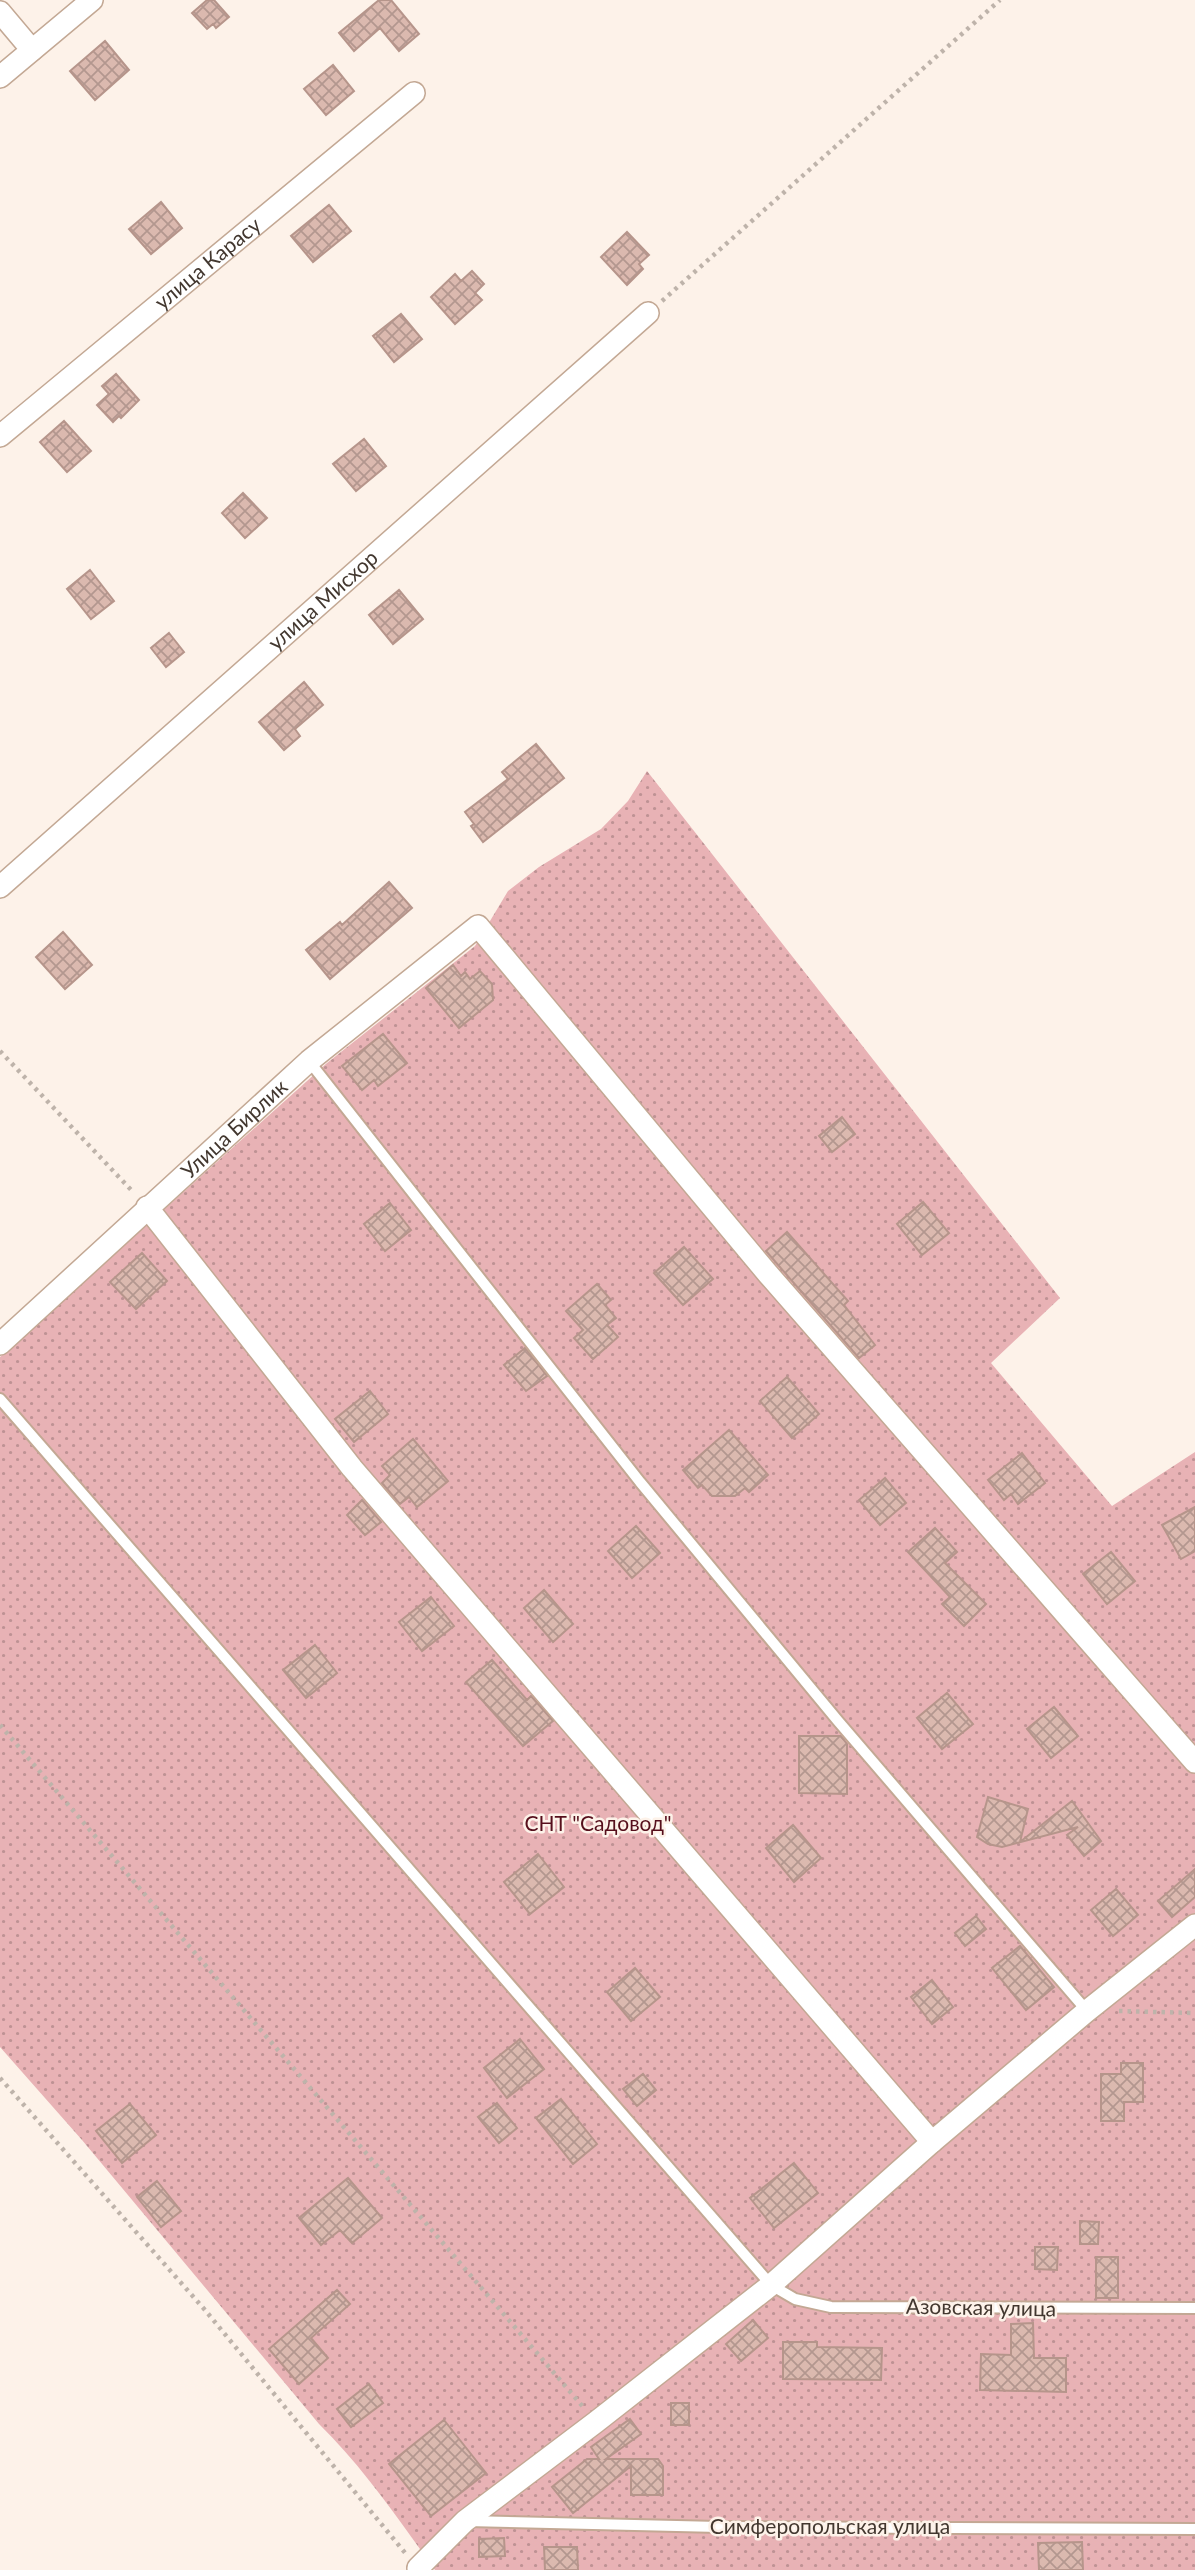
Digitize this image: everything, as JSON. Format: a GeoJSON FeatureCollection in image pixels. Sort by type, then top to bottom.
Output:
{"type":"FeatureCollection","features":[{"type":"Feature","properties":{"kind":"street"},"geometry":{"type":"LineString","coordinates":[[0,77],[92,0]]}},
{"type":"Feature","properties":{"kind":"street"},"geometry":{"type":"LineString","coordinates":[[0,12],[32,50]]}},
{"type":"Feature","properties":{"kind":"street","name":"улица Карасу"},"geometry":{"type":"LineString","coordinates":[[0,436],[414,93]]}},
{"type":"Feature","properties":{"kind":"street","name":"улица Мисхор"},"geometry":{"type":"LineString","coordinates":[[0,887],[648,313]]}},
{"type":"Feature","properties":{"kind":"street","name":"Улица Бирлик"},"geometry":{"type":"LineString","coordinates":[[0,1344],[309,1061],[478,926],[768,1274],[1195,1762]]}},
{"type":"Feature","properties":{"kind":"street"},"geometry":{"type":"LineString","coordinates":[[147,1207],[352,1468],[932,2142]]}},
{"type":"Feature","properties":{"kind":"street"},"geometry":{"type":"LineString","coordinates":[[419,2569],[465,2521],[771,2285],[932,2142],[1087,2011],[1195,1925]]}},
{"type":"Feature","properties":{"kind":"lane"},"geometry":{"type":"LineString","coordinates":[[309,1061],[640,1482],[838,1721],[1087,2011]]}},
{"type":"Feature","properties":{"kind":"lane"},"geometry":{"type":"LineString","coordinates":[[0,1399],[771,2285]]}},
{"type":"Feature","properties":{"kind":"lane","name":"Азовская улица"},"geometry":{"type":"LineString","coordinates":[[771,2285],[795,2299],[831,2307],[1195,2308]]}},
{"type":"Feature","properties":{"kind":"lane","name":"Симферопольская улица"},"geometry":{"type":"LineString","coordinates":[[465,2521],[719,2527],[1195,2529]]}},
{"type":"Feature","properties":{"kind":"path"},"geometry":{"type":"LineString","coordinates":[[648,313],[1000,0]]}},
{"type":"Feature","properties":{"kind":"path"},"geometry":{"type":"LineString","coordinates":[[0,1051],[147,1207]]}},
{"type":"Feature","properties":{"kind":"path"},"geometry":{"type":"LineString","coordinates":[[0,1725],[596,2422]]}},
{"type":"Feature","properties":{"kind":"path"},"geometry":{"type":"LineString","coordinates":[[1087,2011],[1195,2013]]}},
{"type":"Feature","properties":{"kind":"path"},"geometry":{"type":"LineString","coordinates":[[0,2078],[205,2310],[419,2569]]}},
{"type":"Feature","properties":{"kind":"green space","name":"СНТ \"Садовод\""},"geometry":{"type":"Polygon","coordinates":[[[647,771],[1060,1298],[991,1363],[1112,1506],[1195,1452],[1195,2570],[435,2570],[351,2458],[319,2424],[82,2140],[0,2047],[0,1357],[327,1063],[475,946],[508,891],[539,867],[601,829],[628,801],[647,771]]]}},
{"type":"Feature","properties":{"kind":"building"},"geometry":{"type":"Polygon","coordinates":[[[207,0],[214,0],[229,17],[216,28],[213,24],[207,29],[192,13],[207,0]]]}},
{"type":"Feature","properties":{"kind":"building"},"geometry":{"type":"Polygon","coordinates":[[[379,0],[391,0],[419,34],[399,51],[380,28],[354,51],[339,33],[379,0]]]}},
{"type":"Feature","properties":{"kind":"building"},"geometry":{"type":"Polygon","coordinates":[[[105,41],[129,70],[95,100],[70,71],[105,41]]]}},
{"type":"Feature","properties":{"kind":"building"},"geometry":{"type":"Polygon","coordinates":[[[333,65],[354,91],[326,115],[304,89],[333,65]]]}},
{"type":"Feature","properties":{"kind":"building"},"geometry":{"type":"Polygon","coordinates":[[[161,202],[182,228],[151,254],[129,229],[161,202]]]}},
{"type":"Feature","properties":{"kind":"building"},"geometry":{"type":"Polygon","coordinates":[[[329,205],[351,231],[313,262],[291,236],[329,205]]]}},
{"type":"Feature","properties":{"kind":"building"},"geometry":{"type":"Polygon","coordinates":[[[627,232],[649,255],[639,264],[643,269],[627,285],[601,257],[627,232]]]}},
{"type":"Feature","properties":{"kind":"building"},"geometry":{"type":"Polygon","coordinates":[[[472,271],[484,284],[475,293],[482,300],[455,324],[431,297],[455,274],[461,281],[472,271]]]}},
{"type":"Feature","properties":{"kind":"building"},"geometry":{"type":"Polygon","coordinates":[[[401,314],[422,339],[394,362],[373,336],[401,314]]]}},
{"type":"Feature","properties":{"kind":"building"},"geometry":{"type":"Polygon","coordinates":[[[116,374],[139,400],[121,418],[119,416],[113,422],[97,405],[109,394],[102,386],[116,374]]]}},
{"type":"Feature","properties":{"kind":"building"},"geometry":{"type":"Polygon","coordinates":[[[64,421],[91,451],[67,472],[40,442],[64,421]]]}},
{"type":"Feature","properties":{"kind":"building"},"geometry":{"type":"Polygon","coordinates":[[[364,439],[386,466],[356,491],[333,464],[364,439]]]}},
{"type":"Feature","properties":{"kind":"building"},"geometry":{"type":"Polygon","coordinates":[[[243,493],[267,518],[245,538],[222,513],[243,493]]]}},
{"type":"Feature","properties":{"kind":"building"},"geometry":{"type":"Polygon","coordinates":[[[90,570],[114,601],[91,619],[67,589],[90,570]]]}},
{"type":"Feature","properties":{"kind":"building"},"geometry":{"type":"Polygon","coordinates":[[[399,590],[423,619],[393,644],[369,615],[399,590]]]}},
{"type":"Feature","properties":{"kind":"building"},"geometry":{"type":"Polygon","coordinates":[[[169,633],[184,652],[166,667],[151,648],[169,633]]]}},
{"type":"Feature","properties":{"kind":"building"},"geometry":{"type":"Polygon","coordinates":[[[304,682],[323,705],[295,729],[300,736],[284,750],[259,722],[304,682]]]}},
{"type":"Feature","properties":{"kind":"building"},"geometry":{"type":"Polygon","coordinates":[[[536,744],[564,778],[483,842],[465,812],[508,779],[502,772],[536,744]]]}},
{"type":"Feature","properties":{"kind":"building"},"geometry":{"type":"Polygon","coordinates":[[[389,882],[412,908],[330,979],[306,950],[340,922],[342,925],[389,882]]]}},
{"type":"Feature","properties":{"kind":"building"},"geometry":{"type":"Polygon","coordinates":[[[63,932],[92,965],[65,989],[36,957],[63,932]]]}},
{"type":"Feature","properties":{"kind":"building"},"geometry":{"type":"Polygon","coordinates":[[[453,965],[461,976],[465,972],[470,979],[480,971],[492,984],[493,1000],[459,1028],[426,988],[453,965]]]}},
{"type":"Feature","properties":{"kind":"building"},"geometry":{"type":"Polygon","coordinates":[[[383,1034],[407,1063],[378,1086],[374,1080],[362,1090],[342,1066],[383,1034]]]}},
{"type":"Feature","properties":{"kind":"building"},"geometry":{"type":"Polygon","coordinates":[[[842,1117],[855,1134],[832,1152],[819,1136],[842,1117]]]}},
{"type":"Feature","properties":{"kind":"building"},"geometry":{"type":"Polygon","coordinates":[[[923,1202],[949,1233],[922,1255],[897,1224],[923,1202]]]}},
{"type":"Feature","properties":{"kind":"building"},"geometry":{"type":"Polygon","coordinates":[[[390,1203],[411,1230],[385,1251],[364,1224],[390,1203]]]}},
{"type":"Feature","properties":{"kind":"building"},"geometry":{"type":"Polygon","coordinates":[[[787,1232],[848,1301],[844,1305],[875,1345],[859,1358],[766,1251],[787,1232]]]}},
{"type":"Feature","properties":{"kind":"building"},"geometry":{"type":"Polygon","coordinates":[[[684,1247],[713,1279],[683,1305],[654,1273],[684,1247]]]}},
{"type":"Feature","properties":{"kind":"building"},"geometry":{"type":"Polygon","coordinates":[[[142,1253],[167,1281],[136,1309],[110,1282],[142,1253]]]}},
{"type":"Feature","properties":{"kind":"building"},"geometry":{"type":"Polygon","coordinates":[[[597,1284],[611,1300],[605,1305],[616,1318],[607,1325],[618,1337],[593,1359],[574,1338],[583,1330],[566,1311],[597,1284]]]}},
{"type":"Feature","properties":{"kind":"building"},"geometry":{"type":"Polygon","coordinates":[[[525,1348],[547,1376],[526,1391],[504,1365],[525,1348]]]}},
{"type":"Feature","properties":{"kind":"building"},"geometry":{"type":"Polygon","coordinates":[[[787,1377],[819,1414],[792,1438],[760,1401],[787,1377]]]}},
{"type":"Feature","properties":{"kind":"building"},"geometry":{"type":"Polygon","coordinates":[[[370,1391],[388,1414],[354,1442],[335,1419],[370,1391]]]}},
{"type":"Feature","properties":{"kind":"building"},"geometry":{"type":"Polygon","coordinates":[[[729,1430],[768,1475],[749,1492],[745,1488],[735,1496],[712,1496],[702,1485],[698,1488],[683,1470],[729,1430]]]}},
{"type":"Feature","properties":{"kind":"building"},"geometry":{"type":"Polygon","coordinates":[[[413,1439],[448,1481],[417,1507],[409,1497],[400,1504],[382,1483],[390,1475],[382,1466],[413,1439]]]}},
{"type":"Feature","properties":{"kind":"building"},"geometry":{"type":"Polygon","coordinates":[[[1022,1453],[1045,1483],[1018,1504],[1011,1494],[1004,1500],[988,1480],[1022,1453]]]}},
{"type":"Feature","properties":{"kind":"building"},"geometry":{"type":"Polygon","coordinates":[[[885,1478],[906,1503],[880,1525],[859,1500],[885,1478]]]}},
{"type":"Feature","properties":{"kind":"building"},"geometry":{"type":"Polygon","coordinates":[[[362,1500],[381,1522],[365,1535],[347,1515],[362,1500]]]}},
{"type":"Feature","properties":{"kind":"building"},"geometry":{"type":"Polygon","coordinates":[[[1195,1507],[1195,1551],[1181,1559],[1162,1525],[1195,1507]]]}},
{"type":"Feature","properties":{"kind":"building"},"geometry":{"type":"Polygon","coordinates":[[[636,1526],[660,1553],[632,1578],[608,1551],[636,1526]]]}},
{"type":"Feature","properties":{"kind":"building"},"geometry":{"type":"Polygon","coordinates":[[[935,1528],[957,1552],[945,1563],[986,1604],[964,1626],[942,1604],[950,1597],[908,1552],[935,1528]]]}},
{"type":"Feature","properties":{"kind":"building"},"geometry":{"type":"Polygon","coordinates":[[[1111,1552],[1135,1581],[1107,1604],[1083,1574],[1111,1552]]]}},
{"type":"Feature","properties":{"kind":"building"},"geometry":{"type":"Polygon","coordinates":[[[544,1590],[573,1624],[553,1642],[524,1608],[544,1590]]]}},
{"type":"Feature","properties":{"kind":"building"},"geometry":{"type":"Polygon","coordinates":[[[431,1597],[454,1626],[422,1651],[399,1622],[431,1597]]]}},
{"type":"Feature","properties":{"kind":"building"},"geometry":{"type":"Polygon","coordinates":[[[315,1645],[337,1673],[306,1698],[283,1670],[315,1645]]]}},
{"type":"Feature","properties":{"kind":"building"},"geometry":{"type":"Polygon","coordinates":[[[492,1660],[527,1700],[531,1696],[553,1721],[523,1746],[466,1682],[492,1660]]]}},
{"type":"Feature","properties":{"kind":"building"},"geometry":{"type":"Polygon","coordinates":[[[947,1693],[973,1724],[942,1749],[917,1718],[947,1693]]]}},
{"type":"Feature","properties":{"kind":"building"},"geometry":{"type":"Polygon","coordinates":[[[1054,1707],[1078,1736],[1051,1758],[1027,1729],[1054,1707]]]}},
{"type":"Feature","properties":{"kind":"building"},"geometry":{"type":"Polygon","coordinates":[[[799,1736],[841,1736],[847,1744],[847,1794],[799,1793],[799,1736]]]}},
{"type":"Feature","properties":{"kind":"building"},"geometry":{"type":"Polygon","coordinates":[[[988,1797],[1028,1809],[1020,1842],[1072,1801],[1101,1841],[1084,1856],[1067,1835],[1078,1827],[1002,1847],[988,1844],[977,1837],[988,1797]]]}},
{"type":"Feature","properties":{"kind":"building"},"geometry":{"type":"Polygon","coordinates":[[[793,1825],[821,1858],[794,1882],[766,1848],[793,1825]]]}},
{"type":"Feature","properties":{"kind":"building"},"geometry":{"type":"Polygon","coordinates":[[[538,1854],[564,1887],[530,1914],[504,1882],[538,1854]]]}},
{"type":"Feature","properties":{"kind":"building"},"geometry":{"type":"Polygon","coordinates":[[[1195,1869],[1195,1897],[1172,1917],[1158,1901],[1195,1869]]]}},
{"type":"Feature","properties":{"kind":"building"},"geometry":{"type":"Polygon","coordinates":[[[1116,1889],[1138,1915],[1113,1936],[1091,1910],[1116,1889]]]}},
{"type":"Feature","properties":{"kind":"building"},"geometry":{"type":"Polygon","coordinates":[[[976,1916],[986,1929],[965,1946],[955,1933],[976,1916]]]}},
{"type":"Feature","properties":{"kind":"building"},"geometry":{"type":"Polygon","coordinates":[[[1020,1946],[1054,1987],[1026,2010],[992,1968],[1020,1946]]]}},
{"type":"Feature","properties":{"kind":"building"},"geometry":{"type":"Polygon","coordinates":[[[635,1968],[660,1997],[631,2021],[607,1992],[635,1968]]]}},
{"type":"Feature","properties":{"kind":"building"},"geometry":{"type":"Polygon","coordinates":[[[932,1980],[953,2007],[932,2024],[911,1997],[932,1980]]]}},
{"type":"Feature","properties":{"kind":"building"},"geometry":{"type":"Polygon","coordinates":[[[520,2039],[544,2069],[507,2098],[484,2068],[520,2039]]]}},
{"type":"Feature","properties":{"kind":"building"},"geometry":{"type":"Polygon","coordinates":[[[1121,2063],[1143,2063],[1143,2102],[1124,2102],[1124,2121],[1101,2121],[1101,2074],[1121,2074],[1121,2063]]]}},
{"type":"Feature","properties":{"kind":"building"},"geometry":{"type":"Polygon","coordinates":[[[643,2074],[656,2090],[637,2106],[623,2089],[643,2074]]]}},
{"type":"Feature","properties":{"kind":"building"},"geometry":{"type":"Polygon","coordinates":[[[561,2099],[597,2144],[573,2164],[536,2118],[561,2099]]]}},
{"type":"Feature","properties":{"kind":"building"},"geometry":{"type":"Polygon","coordinates":[[[497,2103],[517,2128],[499,2143],[478,2117],[497,2103]]]}},
{"type":"Feature","properties":{"kind":"building"},"geometry":{"type":"Polygon","coordinates":[[[130,2104],[156,2135],[122,2163],[96,2131],[130,2104]]]}},
{"type":"Feature","properties":{"kind":"building"},"geometry":{"type":"Polygon","coordinates":[[[794,2163],[818,2193],[774,2228],[750,2198],[794,2163]]]}},
{"type":"Feature","properties":{"kind":"building"},"geometry":{"type":"Polygon","coordinates":[[[348,2178],[382,2218],[352,2243],[340,2230],[321,2245],[299,2218],[348,2178]]]}},
{"type":"Feature","properties":{"kind":"building"},"geometry":{"type":"Polygon","coordinates":[[[157,2181],[181,2211],[161,2227],[137,2197],[157,2181]]]}},
{"type":"Feature","properties":{"kind":"building"},"geometry":{"type":"Polygon","coordinates":[[[1080,2221],[1099,2222],[1098,2244],[1080,2244],[1080,2221]]]}},
{"type":"Feature","properties":{"kind":"building"},"geometry":{"type":"Polygon","coordinates":[[[1035,2247],[1058,2247],[1057,2270],[1035,2269],[1035,2247]]]}},
{"type":"Feature","properties":{"kind":"building"},"geometry":{"type":"Polygon","coordinates":[[[1096,2257],[1118,2257],[1118,2298],[1096,2298],[1096,2257]]]}},
{"type":"Feature","properties":{"kind":"building"},"geometry":{"type":"Polygon","coordinates":[[[337,2290],[350,2304],[311,2338],[328,2358],[299,2384],[269,2349],[337,2290]]]}},
{"type":"Feature","properties":{"kind":"building"},"geometry":{"type":"Polygon","coordinates":[[[753,2320],[768,2338],[741,2361],[726,2344],[753,2320]]]}},
{"type":"Feature","properties":{"kind":"building"},"geometry":{"type":"Polygon","coordinates":[[[1033,2323],[1034,2358],[1066,2358],[1066,2392],[980,2390],[981,2354],[1011,2355],[1011,2324],[1033,2323]]]}},
{"type":"Feature","properties":{"kind":"building"},"geometry":{"type":"Polygon","coordinates":[[[783,2342],[817,2342],[817,2347],[882,2348],[881,2380],[783,2379],[783,2342]]]}},
{"type":"Feature","properties":{"kind":"building"},"geometry":{"type":"Polygon","coordinates":[[[369,2384],[383,2403],[351,2427],[337,2409],[369,2384]]]}},
{"type":"Feature","properties":{"kind":"building"},"geometry":{"type":"Polygon","coordinates":[[[671,2403],[689,2403],[689,2425],[671,2425],[671,2403]]]}},
{"type":"Feature","properties":{"kind":"building"},"geometry":{"type":"Polygon","coordinates":[[[630,2419],[641,2434],[606,2459],[658,2459],[663,2466],[663,2495],[631,2495],[631,2466],[573,2513],[552,2487],[587,2459],[599,2459],[591,2447],[630,2419]]]}},
{"type":"Feature","properties":{"kind":"building"},"geometry":{"type":"Polygon","coordinates":[[[444,2420],[486,2473],[431,2516],[389,2464],[444,2420]]]}},
{"type":"Feature","properties":{"kind":"building"},"geometry":{"type":"Polygon","coordinates":[[[504,2538],[505,2556],[479,2557],[479,2539],[504,2538]]]}},
{"type":"Feature","properties":{"kind":"building"},"geometry":{"type":"Polygon","coordinates":[[[1082,2542],[1083,2570],[1039,2570],[1038,2543],[1082,2542]]]}},
{"type":"Feature","properties":{"kind":"building"},"geometry":{"type":"Polygon","coordinates":[[[544,2547],[577,2547],[578,2570],[545,2570],[544,2547]]]}}]}
